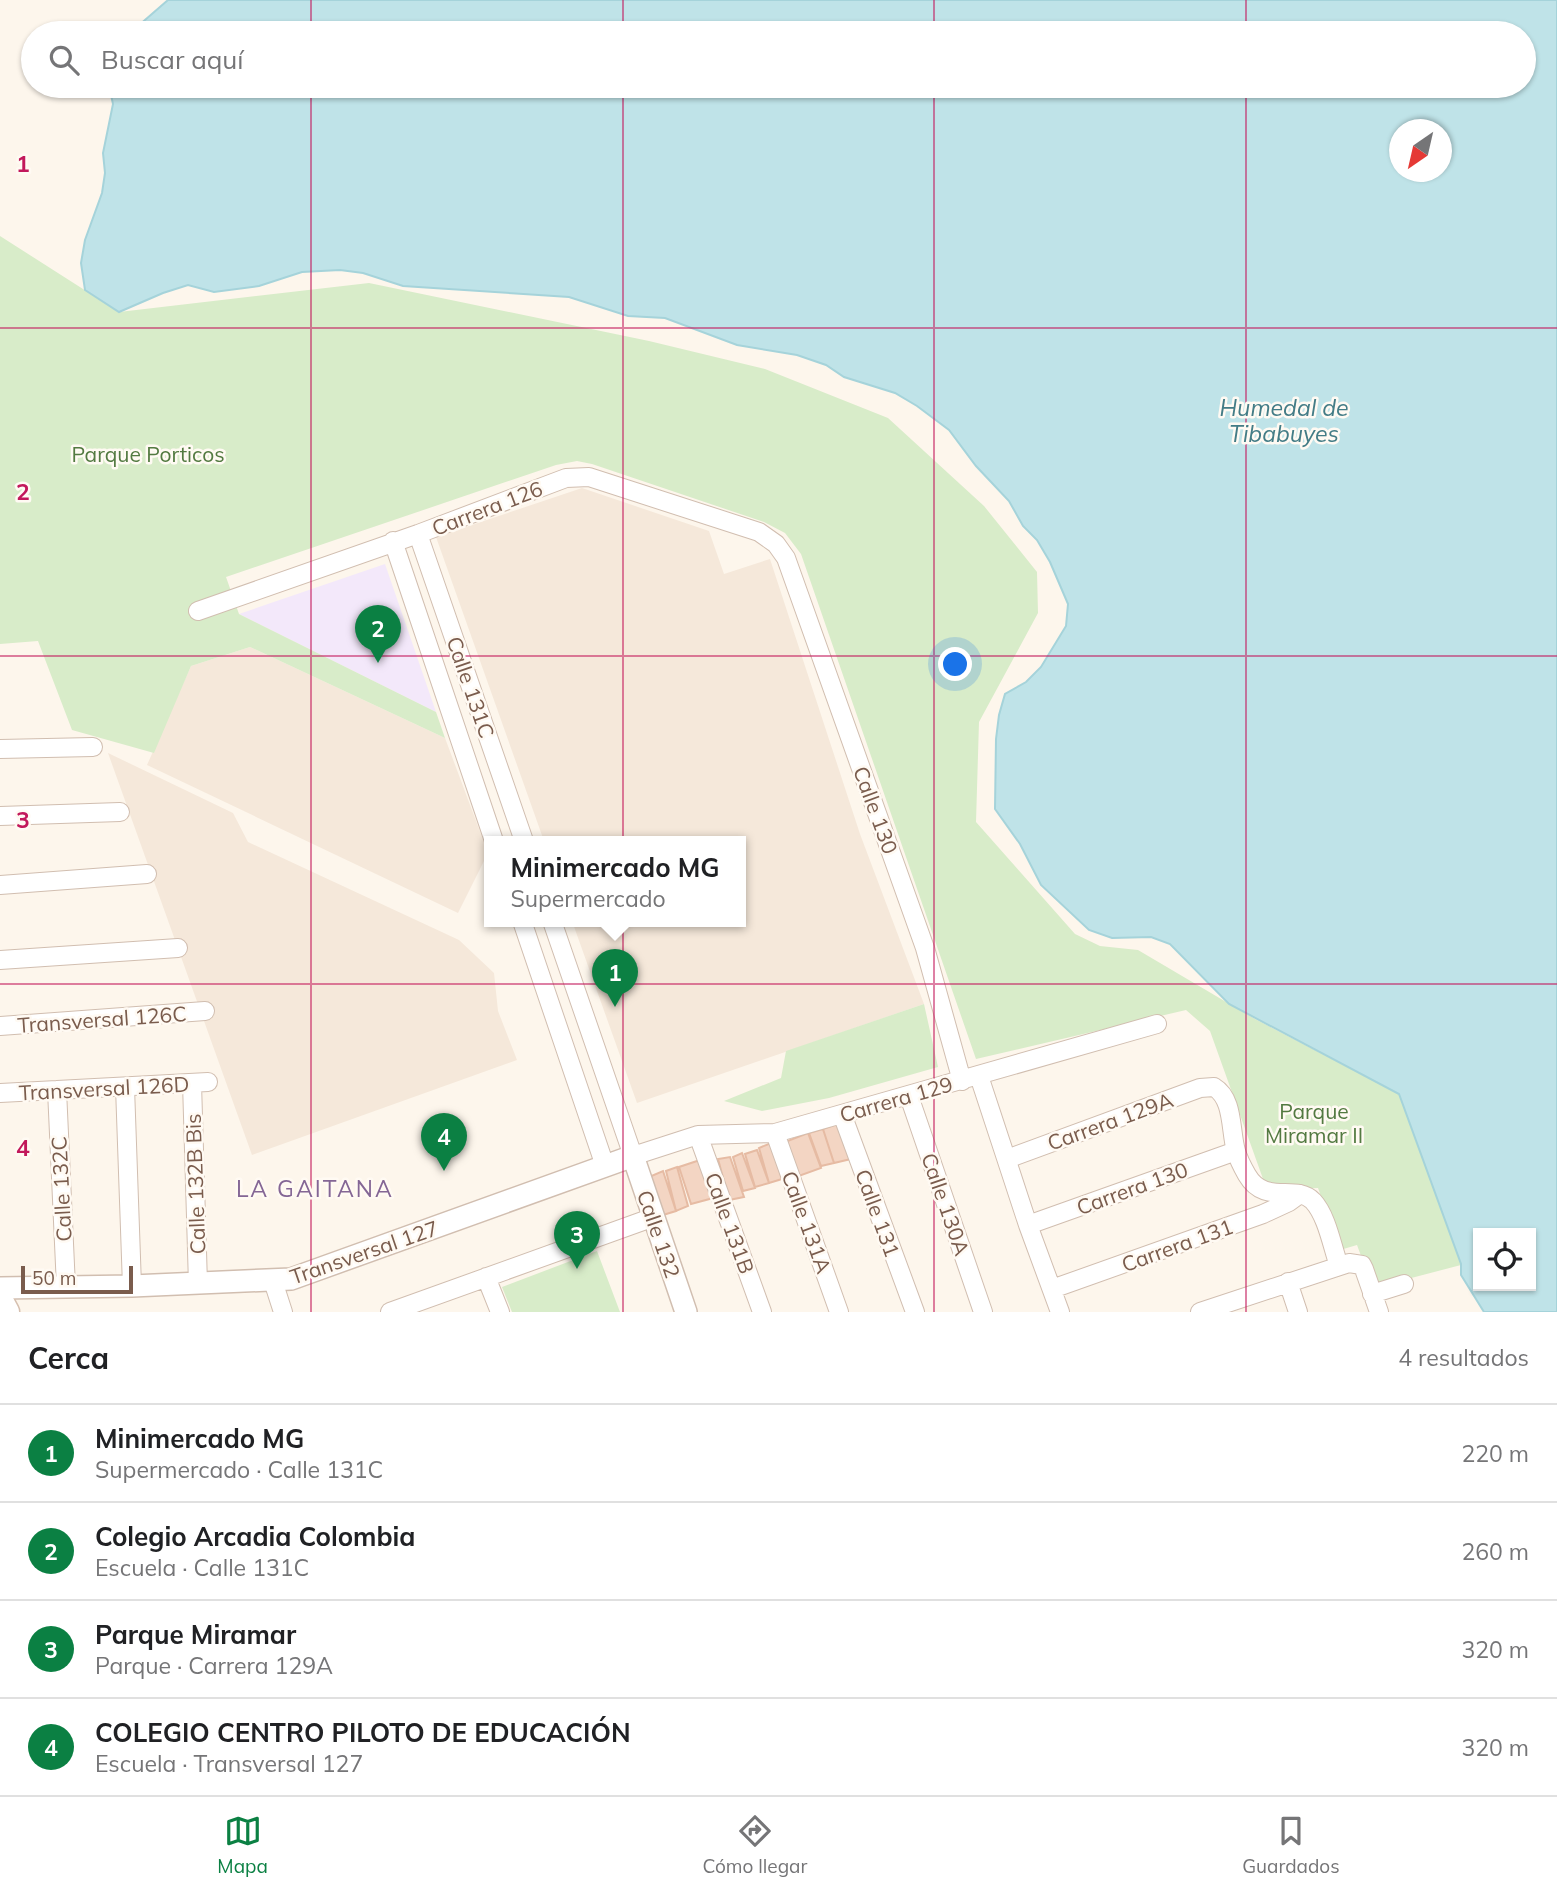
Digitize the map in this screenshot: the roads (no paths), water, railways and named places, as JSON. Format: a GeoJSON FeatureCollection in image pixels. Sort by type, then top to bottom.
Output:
{"type":"FeatureCollection","features":[{"type":"Feature","properties":{"kind":"main road"},"geometry":{"type":"LineString","coordinates":[[0,1299],[7,1312]]}},
{"type":"Feature","properties":{"kind":"street","name":"Carrera 126"},"geometry":{"type":"LineString","coordinates":[[198,611],[418,534],[566,478],[589,477],[760,532],[776,544]]}},
{"type":"Feature","properties":{"kind":"street","name":"Calle 131C"},"geometry":{"type":"LineString","coordinates":[[418,534],[522,836]]}},
{"type":"Feature","properties":{"kind":"street","name":"Calle 131C"},"geometry":{"type":"LineString","coordinates":[[393,541],[492,836]]}},
{"type":"Feature","properties":{"kind":"street","name":"Calle 130"},"geometry":{"type":"LineString","coordinates":[[776,544],[786,558],[970,1078],[1007,1159],[1060,1312]]}},
{"type":"Feature","properties":{"kind":"street"},"geometry":{"type":"LineString","coordinates":[[0,749],[93,747]]}},
{"type":"Feature","properties":{"kind":"street"},"geometry":{"type":"LineString","coordinates":[[0,816],[120,812]]}},
{"type":"Feature","properties":{"kind":"street"},"geometry":{"type":"LineString","coordinates":[[0,885],[146,874]]}},
{"type":"Feature","properties":{"kind":"street"},"geometry":{"type":"LineString","coordinates":[[524,927],[605,1166]]}},
{"type":"Feature","properties":{"kind":"street"},"geometry":{"type":"LineString","coordinates":[[554,927],[633,1156]]}},
{"type":"Feature","properties":{"kind":"street"},"geometry":{"type":"LineString","coordinates":[[0,960],[178,948]]}},
{"type":"Feature","properties":{"kind":"street","name":"Transversal 126C"},"geometry":{"type":"LineString","coordinates":[[0,1026],[205,1012]]}},
{"type":"Feature","properties":{"kind":"street","name":"Carrera 129"},"geometry":{"type":"LineString","coordinates":[[633,1156],[698,1135],[775,1133],[1157,1024]]}},
{"type":"Feature","properties":{"kind":"street","name":"Transversal 126D"},"geometry":{"type":"LineString","coordinates":[[0,1093],[200,1083]]}},
{"type":"Feature","properties":{"kind":"street","name":"Calle 132B Bis"},"geometry":{"type":"LineString","coordinates":[[198,1284],[200,1083]]}},
{"type":"Feature","properties":{"kind":"street"},"geometry":{"type":"LineString","coordinates":[[125,1087],[132,1286]]}},
{"type":"Feature","properties":{"kind":"street","name":"Carrera 129A"},"geometry":{"type":"LineString","coordinates":[[1007,1159],[1200,1088],[1213,1087],[1224,1097],[1236,1151]]}},
{"type":"Feature","properties":{"kind":"street","name":"Calle 132C"},"geometry":{"type":"LineString","coordinates":[[57,1090],[66,1287]]}},
{"type":"Feature","properties":{"kind":"street","name":"Calle 130A"},"geometry":{"type":"LineString","coordinates":[[909,1096],[984,1312]]}},
{"type":"Feature","properties":{"kind":"street","name":"Calle 131"},"geometry":{"type":"LineString","coordinates":[[842,1114],[915,1312]]}},
{"type":"Feature","properties":{"kind":"street","name":"Calle 131A"},"geometry":{"type":"LineString","coordinates":[[775,1133],[839,1312]]}},
{"type":"Feature","properties":{"kind":"street","name":"Calle 131B"},"geometry":{"type":"LineString","coordinates":[[698,1135],[762,1312]]}},
{"type":"Feature","properties":{"kind":"street"},"geometry":{"type":"LineString","coordinates":[[1236,1151],[1248,1177],[1260,1189],[1269,1193],[1300,1194],[1311,1198],[1318,1207],[1339,1266]]}},
{"type":"Feature","properties":{"kind":"street","name":"Carrera 130"},"geometry":{"type":"LineString","coordinates":[[1028,1225],[1236,1151]]}},
{"type":"Feature","properties":{"kind":"street","name":"Transversal 127"},"geometry":{"type":"LineString","coordinates":[[0,1288],[273,1282],[302,1277],[633,1156]]}},
{"type":"Feature","properties":{"kind":"street","name":"Calle 132"},"geometry":{"type":"LineString","coordinates":[[633,1156],[686,1312]]}},
{"type":"Feature","properties":{"kind":"street","name":"Carrera 131"},"geometry":{"type":"LineString","coordinates":[[1052,1290],[1263,1214],[1300,1194]]}},
{"type":"Feature","properties":{"kind":"street"},"geometry":{"type":"LineString","coordinates":[[390,1312],[654,1217]]}},
{"type":"Feature","properties":{"kind":"street"},"geometry":{"type":"LineString","coordinates":[[1200,1312],[1223,1308],[1287,1282],[1349,1263],[1362,1265],[1379,1312]]}},
{"type":"Feature","properties":{"kind":"street"},"geometry":{"type":"LineString","coordinates":[[486,1278],[500,1312]]}},
{"type":"Feature","properties":{"kind":"street"},"geometry":{"type":"LineString","coordinates":[[273,1282],[284,1312]]}},
{"type":"Feature","properties":{"kind":"street"},"geometry":{"type":"LineString","coordinates":[[1287,1282],[1298,1312]]}},
{"type":"Feature","properties":{"kind":"street"},"geometry":{"type":"LineString","coordinates":[[1372,1294],[1404,1284]]}},
{"type":"Feature","properties":{"kind":"water","name":"Humedal de Tibabuyes"},"geometry":{"type":"Polygon","coordinates":[[[168,0],[1557,0],[1557,1312],[1484,1312],[1461,1275],[1461,1264],[1399,1094],[1229,1004],[1170,944],[1151,937],[1112,938],[1089,930],[1041,885],[1020,844],[995,809],[996,739],[1005,694],[1026,682],[1041,667],[1066,626],[1068,604],[1050,562],[1037,540],[1023,526],[1009,501],[976,466],[949,430],[895,393],[844,377],[826,365],[797,355],[737,345],[665,318],[628,316],[569,297],[403,286],[363,273],[340,270],[302,272],[259,286],[214,292],[188,285],[119,312],[85,290],[81,263],[85,240],[102,193],[105,173],[103,153],[113,104],[112,98],[1536,98],[1536,21],[144,21],[168,0]]]}},
{"type":"Feature","properties":{"kind":"place","name":"Colegio Arcadia Colombia"},"geometry":{"type":"Point","coordinates":[378,663]}},
{"type":"Feature","properties":{"kind":"place","name":"Minimercado MG"},"geometry":{"type":"Point","coordinates":[615,1007]}},
{"type":"Feature","properties":{"kind":"place","name":"COLEGIO CENTRO PILOTO DE EDUCACIÓN"},"geometry":{"type":"Point","coordinates":[444,1171]}},
{"type":"Feature","properties":{"kind":"place","name":"Parque Miramar"},"geometry":{"type":"Point","coordinates":[577,1269]}},
{"type":"Feature","properties":{"kind":"district","name":"LA GAITANA"},"geometry":{"type":"Point","coordinates":[315,1188]}},
{"type":"Feature","properties":{"kind":"park label","name":"Parque Porticos"},"geometry":{"type":"Point","coordinates":[148,454]}},
{"type":"Feature","properties":{"kind":"park label","name":"Parque Miramar II"},"geometry":{"type":"Point","coordinates":[1314,1123]}}]}
